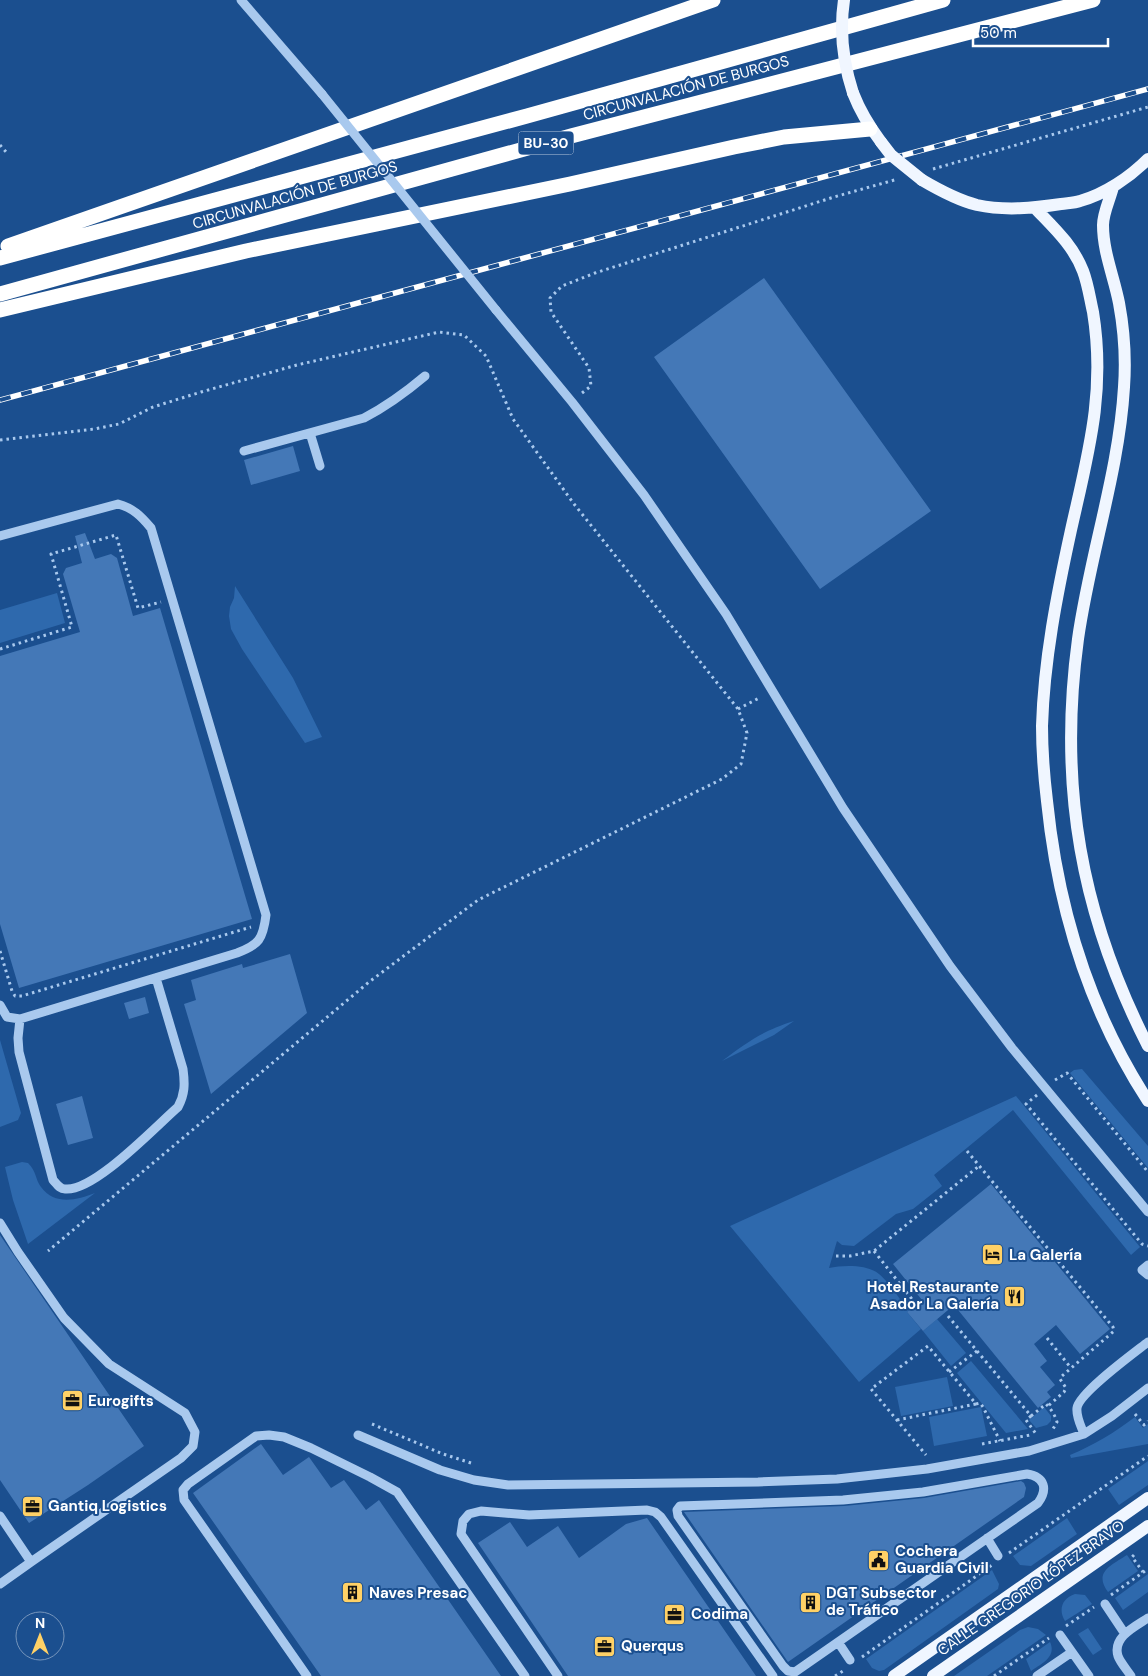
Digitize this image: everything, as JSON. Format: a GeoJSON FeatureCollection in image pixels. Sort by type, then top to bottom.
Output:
{"type":"FeatureCollection","features":[{"type":"Feature","properties":{"kind":"highway"},"geometry":{"type":"LineString","coordinates":[[0,249],[713,0]]}},
{"type":"Feature","properties":{"kind":"highway","name":"CIRCUNVALACIÓN DE BURGOS"},"geometry":{"type":"LineString","coordinates":[[0,258],[527,116],[944,0]]}},
{"type":"Feature","properties":{"kind":"highway","name":"CIRCUNVALACIÓN DE BURGOS"},"geometry":{"type":"LineString","coordinates":[[0,294],[571,136],[1093,0]]}},
{"type":"Feature","properties":{"kind":"highway"},"geometry":{"type":"LineString","coordinates":[[0,310],[246,251],[570,184],[734,147],[784,138],[870,128]]}},
{"type":"Feature","properties":{"kind":"main road"},"geometry":{"type":"LineString","coordinates":[[844,0],[841,35],[843,54],[853,93],[860,111],[870,128],[891,155],[924,175],[946,194],[978,205],[1009,208],[1035,208],[1080,202],[1113,187],[1138,169],[1148,159]]}},
{"type":"Feature","properties":{"kind":"main road"},"geometry":{"type":"LineString","coordinates":[[1113,187],[1103,222],[1104,245],[1119,302],[1124,336],[1125,375],[1109,490],[1078,638],[1070,740],[1078,839],[1090,896],[1112,967],[1148,1046]]}},
{"type":"Feature","properties":{"kind":"main road"},"geometry":{"type":"LineString","coordinates":[[1035,208],[1066,239],[1083,271],[1097,338],[1098,385],[1095,418],[1088,460],[1060,588],[1045,679],[1042,727],[1050,835],[1066,917],[1094,1000],[1111,1037],[1148,1101]]}},
{"type":"Feature","properties":{"kind":"main road","name":"CALLE GREGORIO LÓPEZ BRAVO"},"geometry":{"type":"LineString","coordinates":[[894,1676],[1148,1498]]}},
{"type":"Feature","properties":{"kind":"main road","name":"CALLE GREGORIO LÓPEZ BRAVO"},"geometry":{"type":"LineString","coordinates":[[933,1676],[1148,1526]]}},
{"type":"Feature","properties":{"kind":"street"},"geometry":{"type":"LineString","coordinates":[[241,0],[322,94],[572,402],[649,503],[726,614],[843,808],[962,981],[1012,1048],[1148,1212]]}},
{"type":"Feature","properties":{"kind":"street"},"geometry":{"type":"LineString","coordinates":[[244,450],[364,418],[382,409],[425,376]]}},
{"type":"Feature","properties":{"kind":"street"},"geometry":{"type":"LineString","coordinates":[[310,432],[320,466]]}},
{"type":"Feature","properties":{"kind":"street"},"geometry":{"type":"LineString","coordinates":[[0,536],[118,504],[127,506],[139,514],[151,528],[266,915],[261,938],[253,947],[20,1019],[7,1017],[0,1007]]}},
{"type":"Feature","properties":{"kind":"street"},"geometry":{"type":"LineString","coordinates":[[20,1019],[19,1052],[53,1180],[63,1189],[85,1185],[103,1174],[178,1108],[183,1097],[185,1084],[182,1069],[156,978]]}},
{"type":"Feature","properties":{"kind":"street"},"geometry":{"type":"LineString","coordinates":[[0,1223],[64,1318],[108,1364],[185,1413],[195,1432],[193,1446],[181,1458],[0,1584]]}},
{"type":"Feature","properties":{"kind":"street"},"geometry":{"type":"LineString","coordinates":[[1084,1434],[1077,1409],[1083,1396],[1148,1342]]}},
{"type":"Feature","properties":{"kind":"street"},"geometry":{"type":"LineString","coordinates":[[358,1436],[440,1470],[474,1480],[508,1485],[758,1482],[837,1479],[928,1469],[1028,1451],[1084,1434],[1112,1416],[1148,1388]]}},
{"type":"Feature","properties":{"kind":"street"},"geometry":{"type":"LineString","coordinates":[[307,1676],[184,1500],[183,1490],[188,1484],[256,1436],[284,1437],[311,1448],[397,1492],[524,1676]]}},
{"type":"Feature","properties":{"kind":"street"},"geometry":{"type":"LineString","coordinates":[[1027,1474],[1034,1475],[1041,1480],[1044,1495],[1038,1503],[986,1538],[795,1672],[788,1671],[678,1516],[677,1510],[680,1506],[843,1500],[924,1492],[1027,1474]]}},
{"type":"Feature","properties":{"kind":"street"},"geometry":{"type":"LineString","coordinates":[[558,1676],[461,1534],[463,1521],[469,1514],[481,1511],[529,1515],[647,1510],[655,1512],[661,1517],[773,1676]]}},
{"type":"Feature","properties":{"kind":"street"},"geometry":{"type":"LineString","coordinates":[[0,1516],[32,1562]]}},
{"type":"Feature","properties":{"kind":"street"},"geometry":{"type":"LineString","coordinates":[[986,1538],[998,1556]]}},
{"type":"Feature","properties":{"kind":"street"},"geometry":{"type":"LineString","coordinates":[[1105,1604],[1125,1634]]}},
{"type":"Feature","properties":{"kind":"street"},"geometry":{"type":"LineString","coordinates":[[1130,1676],[1118,1656],[1119,1641],[1125,1634],[1148,1618]]}},
{"type":"Feature","properties":{"kind":"street"},"geometry":{"type":"LineString","coordinates":[[1060,1635],[1089,1676]]}},
{"type":"Feature","properties":{"kind":"street"},"geometry":{"type":"LineString","coordinates":[[838,1642],[850,1660]]}},
{"type":"Feature","properties":{"kind":"street"},"geometry":{"type":"LineString","coordinates":[[1037,1676],[1072,1652]]}},
{"type":"Feature","properties":{"kind":"path"},"geometry":{"type":"LineString","coordinates":[[924,175],[1148,108]]}},
{"type":"Feature","properties":{"kind":"path"},"geometry":{"type":"LineString","coordinates":[[0,145],[7,153]]}},
{"type":"Feature","properties":{"kind":"path"},"geometry":{"type":"LineString","coordinates":[[572,402],[590,386],[589,368],[550,312],[550,298],[562,286],[667,250],[900,179]]}},
{"type":"Feature","properties":{"kind":"path"},"geometry":{"type":"LineString","coordinates":[[0,440],[94,429],[119,424],[153,407],[177,399],[297,365],[439,332],[464,335],[486,356],[513,419],[574,504],[738,709],[747,733],[741,764],[722,778],[478,900],[369,982],[48,1251]]}},
{"type":"Feature","properties":{"kind":"path"},"geometry":{"type":"LineString","coordinates":[[0,648],[72,627],[51,554],[116,535],[138,608],[162,601],[165,610]]}},
{"type":"Feature","properties":{"kind":"path"},"geometry":{"type":"LineString","coordinates":[[738,709],[773,691]]}},
{"type":"Feature","properties":{"kind":"path"},"geometry":{"type":"LineString","coordinates":[[0,951],[12,991],[16,996],[22,996],[253,926]]}},
{"type":"Feature","properties":{"kind":"path"},"geometry":{"type":"LineString","coordinates":[[1055,1081],[1067,1073],[1148,1172]]}},
{"type":"Feature","properties":{"kind":"path"},"geometry":{"type":"LineString","coordinates":[[1033,1087],[1038,1094],[1026,1104],[1142,1244],[1148,1246]]}},
{"type":"Feature","properties":{"kind":"path"},"geometry":{"type":"LineString","coordinates":[[967,1152],[1113,1327],[1114,1331],[1111,1336],[1060,1379],[1066,1388],[1064,1392],[1048,1406],[1046,1404],[1026,1420],[1038,1434],[976,1445]]}},
{"type":"Feature","properties":{"kind":"path"},"geometry":{"type":"LineString","coordinates":[[836,1256],[850,1256],[874,1251],[979,1166]]}},
{"type":"Feature","properties":{"kind":"path"},"geometry":{"type":"LineString","coordinates":[[874,1251],[915,1303]]}},
{"type":"Feature","properties":{"kind":"path"},"geometry":{"type":"LineString","coordinates":[[948,1316],[1031,1416]]}},
{"type":"Feature","properties":{"kind":"path"},"geometry":{"type":"LineString","coordinates":[[1047,1338],[1071,1368]]}},
{"type":"Feature","properties":{"kind":"path"},"geometry":{"type":"LineString","coordinates":[[926,1455],[871,1389],[928,1346],[976,1404]]}},
{"type":"Feature","properties":{"kind":"path"},"geometry":{"type":"LineString","coordinates":[[949,1372],[977,1351]]}},
{"type":"Feature","properties":{"kind":"path"},"geometry":{"type":"LineString","coordinates":[[897,1420],[980,1403],[1000,1440]]}},
{"type":"Feature","properties":{"kind":"path"},"geometry":{"type":"LineString","coordinates":[[1048,1406],[1057,1422],[1054,1428],[1050,1430]]}},
{"type":"Feature","properties":{"kind":"path"},"geometry":{"type":"LineString","coordinates":[[372,1424],[443,1454],[477,1465]]}},
{"type":"Feature","properties":{"kind":"path"},"geometry":{"type":"LineString","coordinates":[[918,1456],[935,1454]]}},
{"type":"Feature","properties":{"kind":"path"},"geometry":{"type":"LineString","coordinates":[[1137,1553],[1132,1557],[1143,1572]]}},
{"type":"Feature","properties":{"kind":"path"},"geometry":{"type":"LineString","coordinates":[[1110,1595],[1148,1569]]}},
{"type":"Feature","properties":{"kind":"path"},"geometry":{"type":"LineString","coordinates":[[1065,1627],[1095,1606]]}},
{"type":"Feature","properties":{"kind":"path"},"geometry":{"type":"LineString","coordinates":[[994,1676],[1050,1637]]}},
{"type":"Feature","properties":{"kind":"shaded area"},"geometry":{"type":"Polygon","coordinates":[[[235,586],[293,678],[322,737],[305,743],[242,649],[231,629],[229,616],[235,586]]]}},
{"type":"Feature","properties":{"kind":"shaded area"},"geometry":{"type":"Polygon","coordinates":[[[57,593],[65,623],[0,643],[0,610],[57,593]]]}},
{"type":"Feature","properties":{"kind":"shaded area"},"geometry":{"type":"Polygon","coordinates":[[[794,1021],[774,1035],[722,1061],[756,1038],[794,1021]]]}},
{"type":"Feature","properties":{"kind":"shaded area"},"geometry":{"type":"Polygon","coordinates":[[[0,1040],[21,1113],[18,1120],[0,1127],[0,1040]]]}},
{"type":"Feature","properties":{"kind":"shaded area"},"geometry":{"type":"Polygon","coordinates":[[[1082,1069],[1148,1146],[1148,1168],[1070,1073],[1074,1070],[1082,1069]]]}},
{"type":"Feature","properties":{"kind":"shaded area"},"geometry":{"type":"Polygon","coordinates":[[[1016,1096],[1140,1247],[1131,1255],[1013,1110],[934,1175],[942,1186],[913,1209],[896,1214],[854,1246],[842,1245],[837,1241],[829,1268],[841,1266],[862,1267],[879,1274],[894,1291],[909,1311],[907,1312],[921,1329],[859,1382],[730,1226],[1016,1096]]]}},
{"type":"Feature","properties":{"kind":"shaded area"},"geometry":{"type":"Polygon","coordinates":[[[22,1162],[28,1163],[33,1169],[41,1187],[53,1197],[66,1200],[81,1198],[95,1193],[28,1244],[13,1200],[5,1167],[22,1162]]]}},
{"type":"Feature","properties":{"kind":"shaded area"},"geometry":{"type":"Polygon","coordinates":[[[937,1319],[966,1353],[951,1366],[923,1331],[937,1319]]]}},
{"type":"Feature","properties":{"kind":"shaded area"},"geometry":{"type":"Polygon","coordinates":[[[971,1361],[1028,1429],[1006,1433],[957,1373],[971,1361]]]}},
{"type":"Feature","properties":{"kind":"shaded area"},"geometry":{"type":"Polygon","coordinates":[[[947,1377],[953,1406],[901,1416],[895,1387],[947,1377]]]}},
{"type":"Feature","properties":{"kind":"shaded area"},"geometry":{"type":"Polygon","coordinates":[[[981,1407],[987,1436],[934,1446],[929,1417],[981,1407]]]}},
{"type":"Feature","properties":{"kind":"shaded area"},"geometry":{"type":"Polygon","coordinates":[[[1044,1407],[1051,1416],[1051,1421],[1047,1425],[1036,1428],[1029,1420],[1044,1407]]]}},
{"type":"Feature","properties":{"kind":"shaded area"},"geometry":{"type":"Polygon","coordinates":[[[1135,1417],[1143,1428],[1148,1424],[1148,1444],[1071,1458],[1070,1455],[1104,1438],[1135,1417]]]}},
{"type":"Feature","properties":{"kind":"shaded area"},"geometry":{"type":"Polygon","coordinates":[[[1148,1461],[1148,1485],[1119,1505],[1108,1489],[1148,1461]]]}},
{"type":"Feature","properties":{"kind":"shaded area"},"geometry":{"type":"Polygon","coordinates":[[[1067,1518],[1077,1534],[1031,1566],[1020,1565],[1013,1556],[1067,1518]]]}},
{"type":"Feature","properties":{"kind":"shaded area"},"geometry":{"type":"Polygon","coordinates":[[[1127,1555],[1138,1571],[1108,1592],[1104,1585],[1103,1574],[1110,1566],[1127,1555]]]}},
{"type":"Feature","properties":{"kind":"shaded area"},"geometry":{"type":"Polygon","coordinates":[[[992,1570],[999,1584],[998,1589],[884,1670],[879,1671],[872,1668],[866,1659],[992,1570]]]}},
{"type":"Feature","properties":{"kind":"shaded area"},"geometry":{"type":"Polygon","coordinates":[[[1148,1574],[1148,1592],[1123,1610],[1115,1598],[1148,1574]]]}},
{"type":"Feature","properties":{"kind":"shaded area"},"geometry":{"type":"Polygon","coordinates":[[[1075,1594],[1085,1595],[1092,1604],[1065,1621],[1062,1605],[1067,1598],[1075,1594]]]}},
{"type":"Feature","properties":{"kind":"shaded area"},"geometry":{"type":"Polygon","coordinates":[[[1028,1627],[1038,1629],[1046,1635],[987,1676],[954,1676],[1020,1630],[1028,1627]]]}},
{"type":"Feature","properties":{"kind":"shaded area"},"geometry":{"type":"Polygon","coordinates":[[[1088,1628],[1102,1649],[1093,1655],[1078,1634],[1088,1628]]]}},
{"type":"Feature","properties":{"kind":"shaded area"},"geometry":{"type":"Polygon","coordinates":[[[1050,1642],[1052,1647],[1050,1656],[1031,1671],[1026,1659],[1050,1642]]]}},
{"type":"Feature","properties":{"kind":"building"},"geometry":{"type":"Polygon","coordinates":[[[764,278],[931,511],[820,589],[654,357],[764,278]]]}},
{"type":"Feature","properties":{"kind":"building"},"geometry":{"type":"Polygon","coordinates":[[[293,446],[300,471],[251,485],[244,460],[293,446]]]}},
{"type":"Feature","properties":{"kind":"building"},"geometry":{"type":"Polygon","coordinates":[[[85,533],[95,559],[111,554],[117,558],[133,616],[160,608],[252,919],[19,988],[0,924],[0,656],[80,632],[63,574],[66,568],[82,563],[75,536],[85,533]]]}},
{"type":"Feature","properties":{"kind":"building"},"geometry":{"type":"Polygon","coordinates":[[[290,954],[307,1013],[211,1094],[184,1004],[196,1000],[191,980],[242,964],[243,968],[290,954]]]}},
{"type":"Feature","properties":{"kind":"building"},"geometry":{"type":"Polygon","coordinates":[[[145,997],[149,1013],[129,1019],[124,1003],[145,997]]]}},
{"type":"Feature","properties":{"kind":"building"},"geometry":{"type":"Polygon","coordinates":[[[82,1096],[93,1138],[68,1145],[56,1104],[82,1096]]]}},
{"type":"Feature","properties":{"kind":"building","name":"Hotel Restaurante Asador La Galería"},"geometry":{"type":"Polygon","coordinates":[[[991,1184],[1110,1329],[1080,1354],[1056,1325],[1034,1344],[1047,1361],[1040,1367],[1055,1385],[1047,1392],[1051,1397],[1038,1408],[954,1305],[923,1331],[907,1312],[922,1300],[893,1264],[991,1184]]]}},
{"type":"Feature","properties":{"kind":"building","name":"Eurogifts"},"geometry":{"type":"Polygon","coordinates":[[[0,1235],[144,1446],[29,1523],[0,1480],[0,1235]]]}},
{"type":"Feature","properties":{"kind":"building","name":"Naves Presac"},"geometry":{"type":"Polygon","coordinates":[[[261,1444],[283,1475],[309,1457],[331,1488],[344,1480],[366,1510],[379,1500],[501,1676],[321,1676],[193,1493],[261,1444]]]}},
{"type":"Feature","properties":{"kind":"building","name":"DGT Subsector de Tráfico"},"geometry":{"type":"Polygon","coordinates":[[[1021,1481],[1026,1488],[1024,1497],[788,1662],[684,1512],[844,1506],[924,1498],[1021,1481]]]}},
{"type":"Feature","properties":{"kind":"building"},"geometry":{"type":"Polygon","coordinates":[[[647,1518],[756,1676],[568,1676],[478,1543],[510,1522],[527,1547],[558,1526],[579,1558],[626,1524],[647,1518]]]}},
{"type":"Feature","properties":{"kind":"railway"},"geometry":{"type":"LineString","coordinates":[[0,400],[1148,89]]}},
{"type":"Feature","properties":{"kind":"place","name":"La Galería"},"geometry":{"type":"Point","coordinates":[993,1255]}},
{"type":"Feature","properties":{"kind":"place","name":"Hotel Restaurante Asador La Galería"},"geometry":{"type":"Point","coordinates":[1015,1296]}},
{"type":"Feature","properties":{"kind":"place","name":"Eurogifts"},"geometry":{"type":"Point","coordinates":[72,1401]}},
{"type":"Feature","properties":{"kind":"place","name":"Gantiq Logistics"},"geometry":{"type":"Point","coordinates":[32,1506]}},
{"type":"Feature","properties":{"kind":"place","name":"Cochera Guardia Civil"},"geometry":{"type":"Point","coordinates":[879,1560]}},
{"type":"Feature","properties":{"kind":"place","name":"Naves Presac"},"geometry":{"type":"Point","coordinates":[353,1593]}},
{"type":"Feature","properties":{"kind":"place","name":"DGT Subsector de Tráfico"},"geometry":{"type":"Point","coordinates":[810,1602]}},
{"type":"Feature","properties":{"kind":"place","name":"Codima"},"geometry":{"type":"Point","coordinates":[675,1614]}},
{"type":"Feature","properties":{"kind":"place","name":"Querqus"},"geometry":{"type":"Point","coordinates":[605,1646]}}]}
